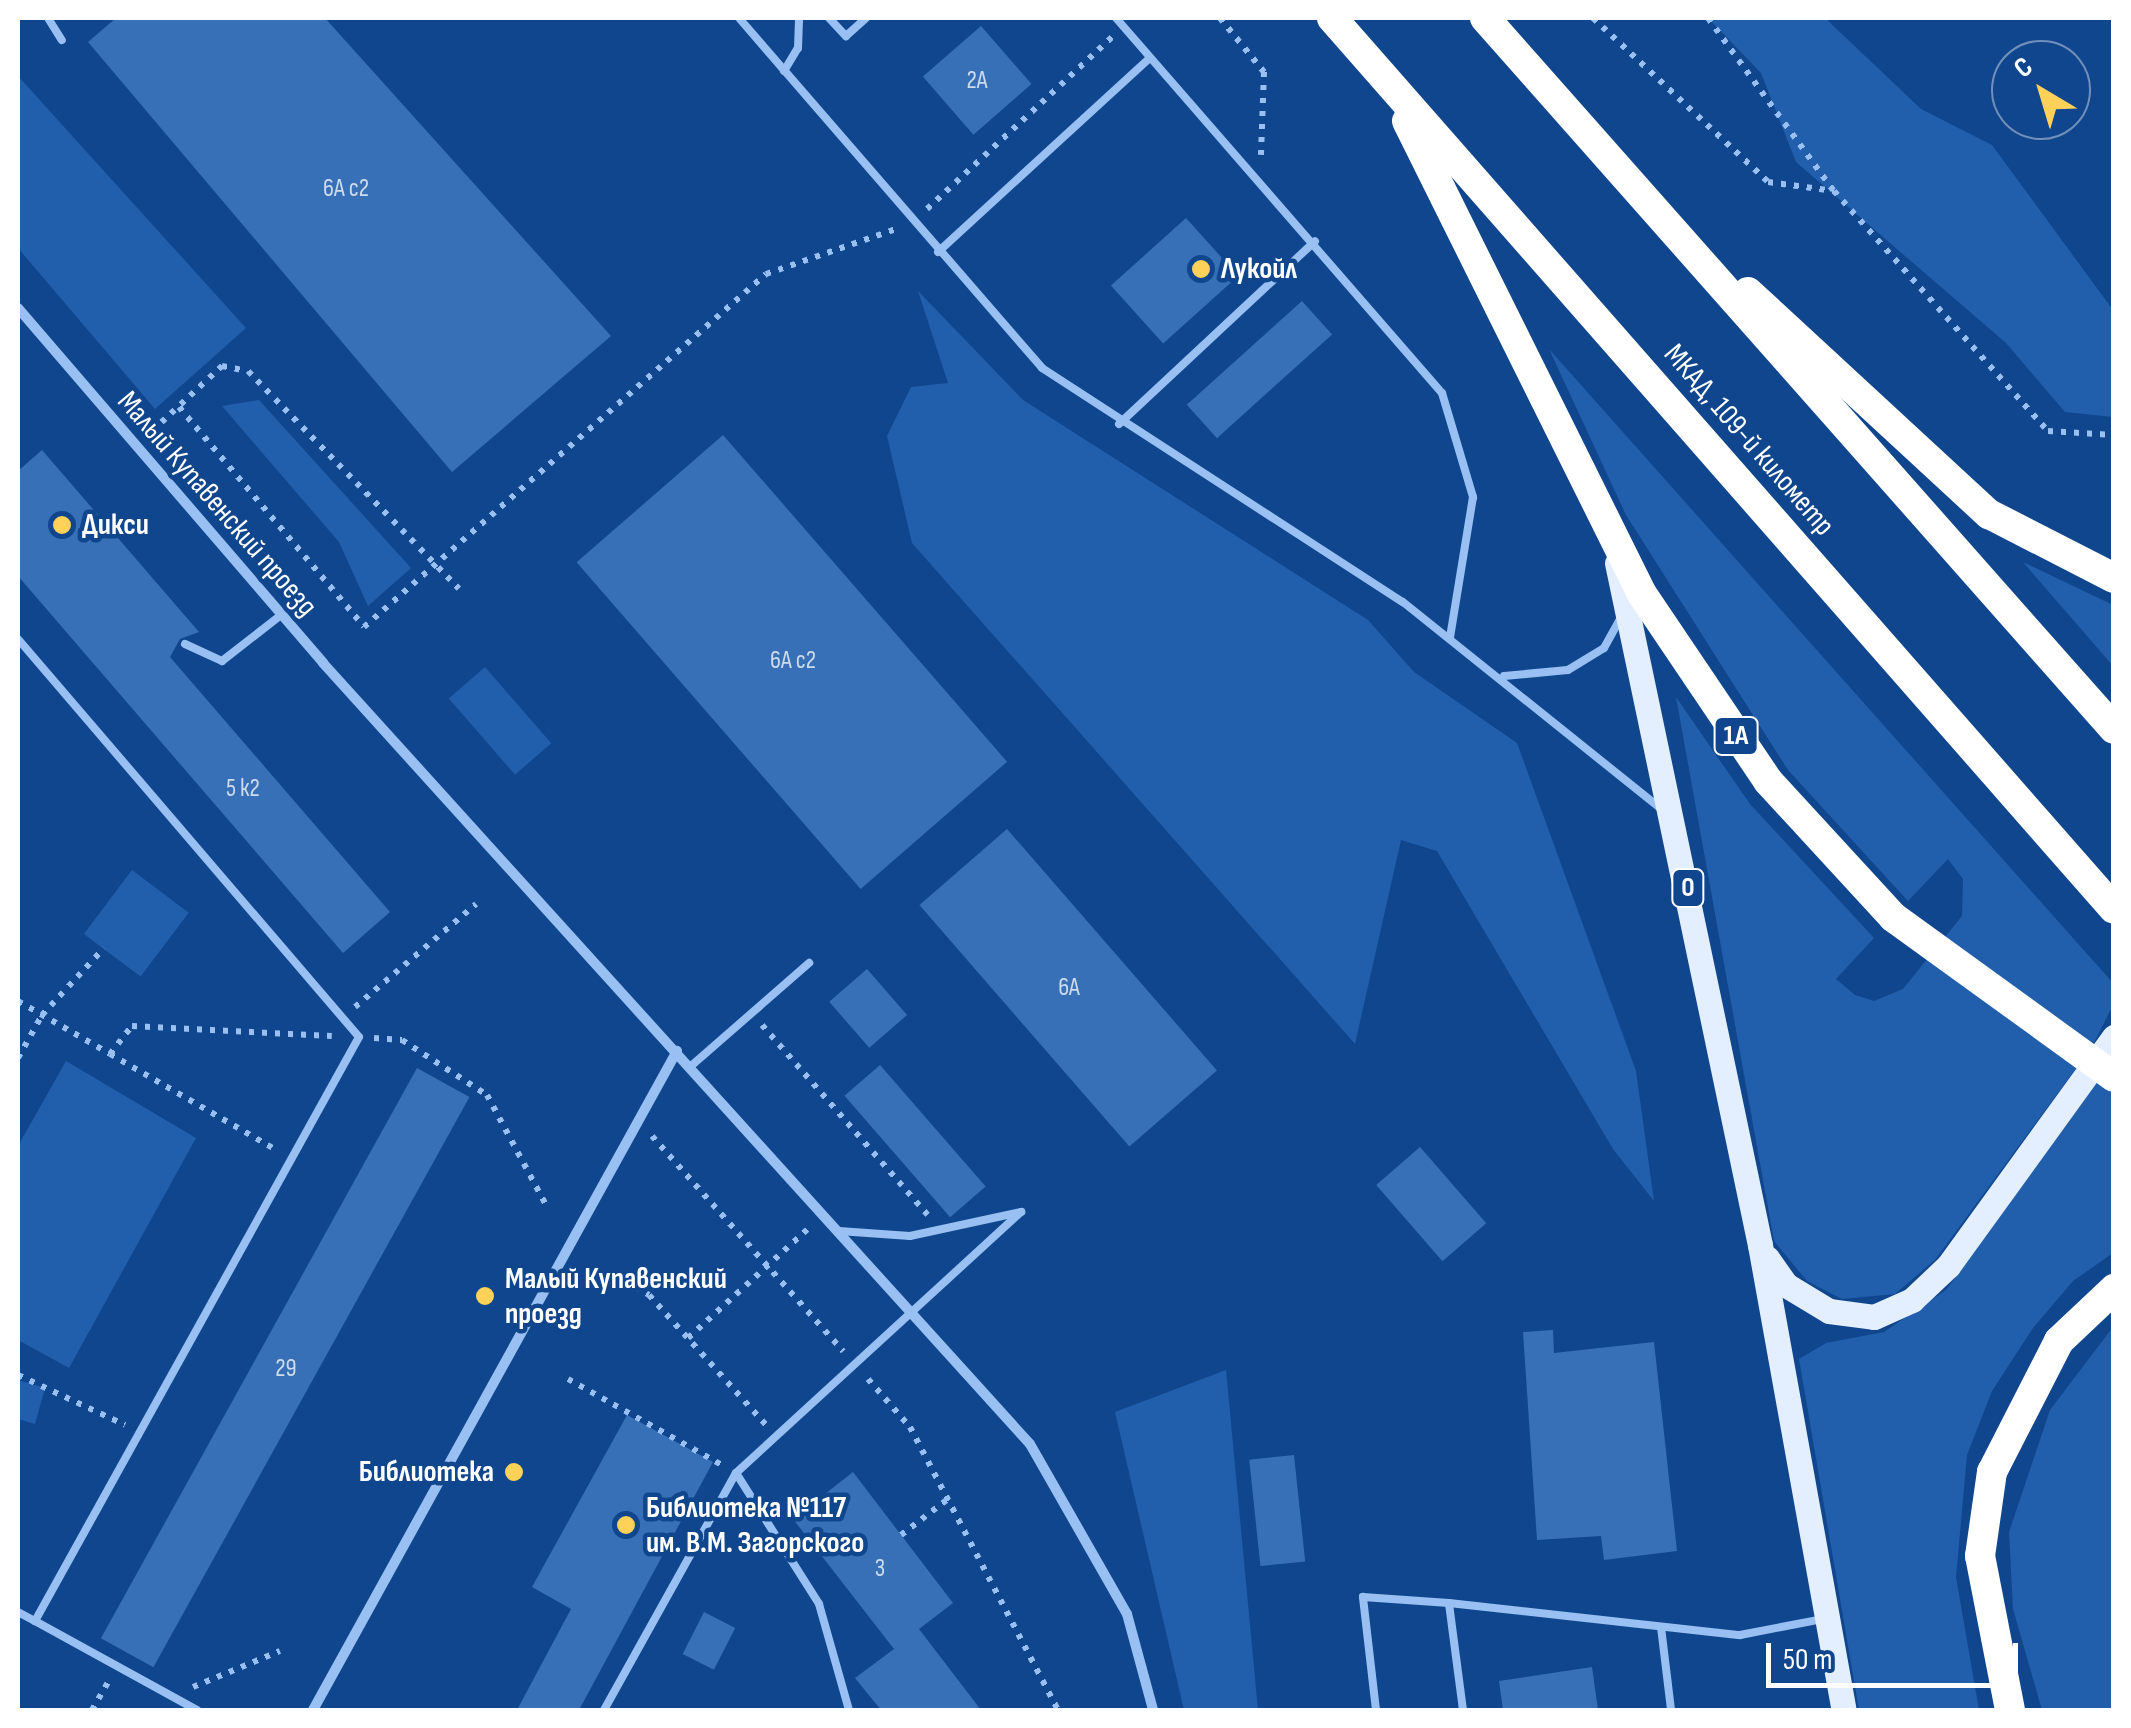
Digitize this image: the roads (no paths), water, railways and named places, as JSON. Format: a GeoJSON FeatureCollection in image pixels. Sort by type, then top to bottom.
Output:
{"type":"FeatureCollection","features":[{"type":"Feature","properties":{"kind":"highway","name":"МКАД, 109-й километр"},"geometry":{"type":"LineString","coordinates":[[1332,18],[2114,909]]}},
{"type":"Feature","properties":{"kind":"highway"},"geometry":{"type":"LineString","coordinates":[[1485,18],[2114,730]]}},
{"type":"Feature","properties":{"kind":"highway","name":"0"},"geometry":{"type":"LineString","coordinates":[[1386,78],[1608,532]]}},
{"type":"Feature","properties":{"kind":"highway"},"geometry":{"type":"LineString","coordinates":[[1624,179],[1989,514],[2114,578]]}},
{"type":"Feature","properties":{"kind":"highway","name":"1A"},"geometry":{"type":"LineString","coordinates":[[1608,532],[1768,781],[1893,917],[2114,1077]]}},
{"type":"Feature","properties":{"kind":"highway"},"geometry":{"type":"LineString","coordinates":[[2010,1710],[1980,1556],[1992,1472],[2059,1341],[2114,1289]]}},
{"type":"Feature","properties":{"kind":"main road","name":"0"},"geometry":{"type":"LineString","coordinates":[[1608,532],[1676,825],[1760,1244],[1844,1710]]}},
{"type":"Feature","properties":{"kind":"main road"},"geometry":{"type":"LineString","coordinates":[[1760,1244],[1786,1285],[1829,1311],[1874,1317],[1902,1306],[1948,1266],[2114,1037]]}},
{"type":"Feature","properties":{"kind":"street","name":"Малый Купавенский проезд"},"geometry":{"type":"LineString","coordinates":[[18,308],[281,616],[824,1214],[1066,1494],[1126,1614],[1153,1710]]}},
{"type":"Feature","properties":{"kind":"street"},"geometry":{"type":"LineString","coordinates":[[313,1710],[677,1051]]}},
{"type":"Feature","properties":{"kind":"lane"},"geometry":{"type":"LineString","coordinates":[[48,18],[62,40]]}},
{"type":"Feature","properties":{"kind":"lane"},"geometry":{"type":"LineString","coordinates":[[739,18],[912,223],[1042,368],[1119,424],[1450,637],[1676,825]]}},
{"type":"Feature","properties":{"kind":"lane"},"geometry":{"type":"LineString","coordinates":[[784,71],[798,48],[799,18]]}},
{"type":"Feature","properties":{"kind":"lane"},"geometry":{"type":"LineString","coordinates":[[831,18],[846,36],[866,18]]}},
{"type":"Feature","properties":{"kind":"lane"},"geometry":{"type":"LineString","coordinates":[[1120,21],[1257,179],[1421,358],[1453,416],[1474,521],[1450,637]]}},
{"type":"Feature","properties":{"kind":"lane"},"geometry":{"type":"LineString","coordinates":[[938,252],[1150,58]]}},
{"type":"Feature","properties":{"kind":"lane"},"geometry":{"type":"LineString","coordinates":[[1119,424],[1315,241]]}},
{"type":"Feature","properties":{"kind":"lane"},"geometry":{"type":"LineString","coordinates":[[1500,676],[1544,677],[1587,661],[1618,627],[1625,592]]}},
{"type":"Feature","properties":{"kind":"lane"},"geometry":{"type":"LineString","coordinates":[[185,644],[222,661],[281,616]]}},
{"type":"Feature","properties":{"kind":"lane"},"geometry":{"type":"LineString","coordinates":[[18,639],[359,1038],[35,1622]]}},
{"type":"Feature","properties":{"kind":"lane"},"geometry":{"type":"LineString","coordinates":[[690,1066],[809,963]]}},
{"type":"Feature","properties":{"kind":"lane"},"geometry":{"type":"LineString","coordinates":[[604,1710],[736,1472],[915,1316],[1021,1212],[910,1236],[839,1231]]}},
{"type":"Feature","properties":{"kind":"lane"},"geometry":{"type":"LineString","coordinates":[[736,1472],[820,1604],[849,1710]]}},
{"type":"Feature","properties":{"kind":"lane"},"geometry":{"type":"LineString","coordinates":[[1376,1710],[1363,1598],[1449,1603],[1740,1635],[1827,1618]]}},
{"type":"Feature","properties":{"kind":"lane"},"geometry":{"type":"LineString","coordinates":[[1449,1603],[1463,1710]]}},
{"type":"Feature","properties":{"kind":"lane"},"geometry":{"type":"LineString","coordinates":[[18,1612],[196,1710]]}},
{"type":"Feature","properties":{"kind":"lane"},"geometry":{"type":"LineString","coordinates":[[1661,1627],[1671,1710]]}},
{"type":"Feature","properties":{"kind":"place","name":"Лукойл"},"geometry":{"type":"Point","coordinates":[1201,269]}},
{"type":"Feature","properties":{"kind":"place","name":"Дикси"},"geometry":{"type":"Point","coordinates":[62,525]}},
{"type":"Feature","properties":{"kind":"place","name":"Малый Купавенский проезд"},"geometry":{"type":"Point","coordinates":[485,1296]}},
{"type":"Feature","properties":{"kind":"place","name":"Библиотека"},"geometry":{"type":"Point","coordinates":[514,1472]}},
{"type":"Feature","properties":{"kind":"place","name":"Библиотека №117 им. В.М. Загорского"},"geometry":{"type":"Point","coordinates":[626,1525]}}]}
